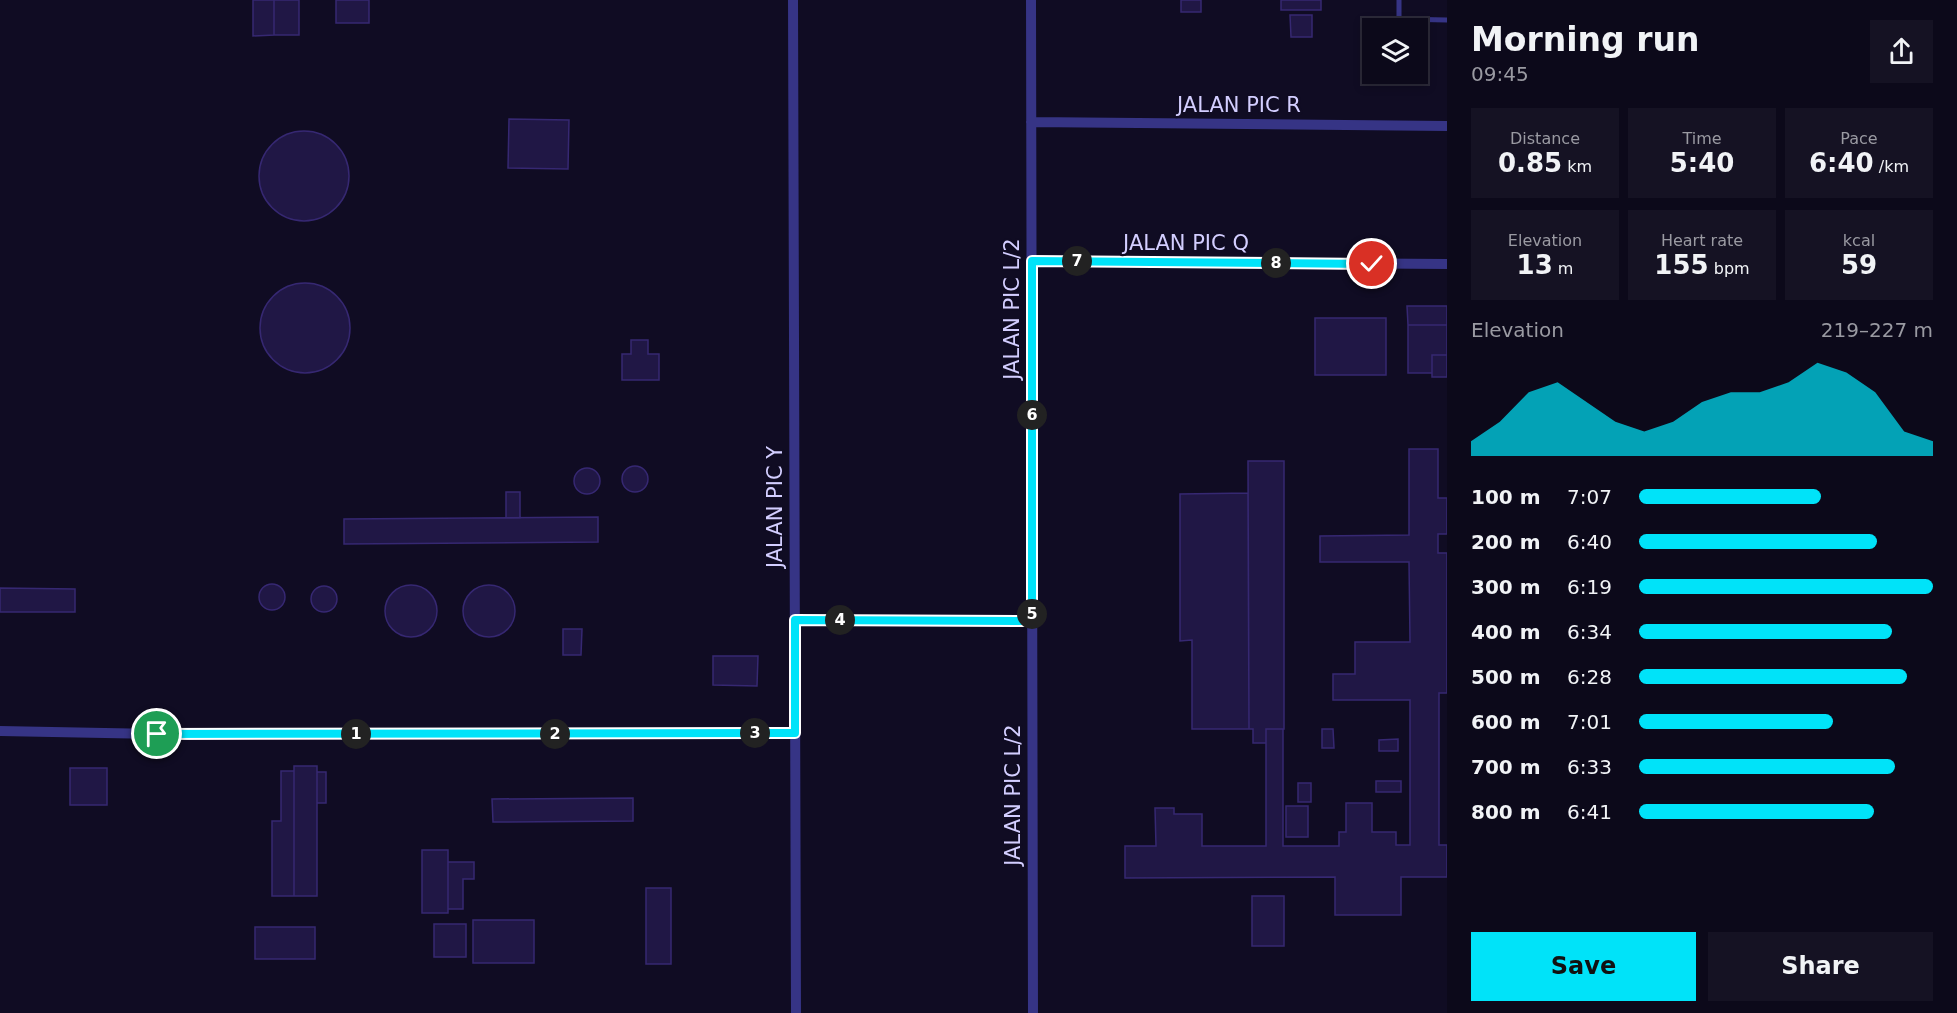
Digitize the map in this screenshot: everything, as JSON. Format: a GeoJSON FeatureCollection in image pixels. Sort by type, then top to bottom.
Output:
{"type":"FeatureCollection","features":[{"type":"Feature","properties":{"kind":"street","name":"JALAN PIC Y"},"geometry":{"type":"LineString","coordinates":[[793,0],[796,1013]]}},
{"type":"Feature","properties":{"kind":"street","name":"JALAN PIC L/2"},"geometry":{"type":"LineString","coordinates":[[1030,0],[1033,1013]]}},
{"type":"Feature","properties":{"kind":"street","name":"JALAN PIC R"},"geometry":{"type":"LineString","coordinates":[[1031,122],[1447,126]]}},
{"type":"Feature","properties":{"kind":"street","name":"JALAN PIC Q"},"geometry":{"type":"LineString","coordinates":[[1032,261],[1447,264]]}},
{"type":"Feature","properties":{"kind":"street"},"geometry":{"type":"LineString","coordinates":[[0,731],[157,734],[795,733]]}},
{"type":"Feature","properties":{"kind":"lane"},"geometry":{"type":"LineString","coordinates":[[1399,0],[1399,19],[1447,20]]}},
{"type":"Feature","properties":{"kind":"lane"},"geometry":{"type":"LineString","coordinates":[[795,620],[1032,621]]}},
{"type":"Feature","properties":{"kind":"building"},"geometry":{"type":"Polygon","coordinates":[[[253,0],[274,0],[274,35],[253,36],[253,0]]]}},
{"type":"Feature","properties":{"kind":"building"},"geometry":{"type":"Polygon","coordinates":[[[274,0],[299,0],[299,35],[274,35],[274,0]]]}},
{"type":"Feature","properties":{"kind":"building"},"geometry":{"type":"Polygon","coordinates":[[[336,0],[369,0],[369,23],[336,23],[336,0]]]}},
{"type":"Feature","properties":{"kind":"building"},"geometry":{"type":"Polygon","coordinates":[[[1181,0],[1201,0],[1201,12],[1181,12],[1181,0]]]}},
{"type":"Feature","properties":{"kind":"building"},"geometry":{"type":"Polygon","coordinates":[[[1281,0],[1321,0],[1321,10],[1281,10],[1281,0]]]}},
{"type":"Feature","properties":{"kind":"building"},"geometry":{"type":"Polygon","coordinates":[[[1290,15],[1312,15],[1312,37],[1291,37],[1290,15]]]}},
{"type":"Feature","properties":{"kind":"building"},"geometry":{"type":"Polygon","coordinates":[[[509,119],[569,120],[568,169],[508,168],[509,119]]]}},
{"type":"Feature","properties":{"kind":"building"},"geometry":{"type":"Polygon","coordinates":[[[304,131],[321,134],[336,144],[346,159],[349,176],[346,193],[336,208],[321,218],[304,221],[287,218],[272,208],[262,193],[259,176],[262,159],[272,144],[287,134],[304,131]]]}},
{"type":"Feature","properties":{"kind":"building"},"geometry":{"type":"Polygon","coordinates":[[[305,283],[322,286],[337,296],[347,311],[350,328],[347,345],[337,360],[322,370],[305,373],[288,370],[273,360],[263,345],[260,328],[263,311],[273,296],[288,286],[305,283]]]}},
{"type":"Feature","properties":{"kind":"building"},"geometry":{"type":"Polygon","coordinates":[[[1407,306],[1447,306],[1447,325],[1408,325],[1407,306]]]}},
{"type":"Feature","properties":{"kind":"building"},"geometry":{"type":"Polygon","coordinates":[[[1315,318],[1386,318],[1386,375],[1315,375],[1315,318]]]}},
{"type":"Feature","properties":{"kind":"building"},"geometry":{"type":"Polygon","coordinates":[[[1408,325],[1447,325],[1447,355],[1432,355],[1432,373],[1408,373],[1408,325]]]}},
{"type":"Feature","properties":{"kind":"building"},"geometry":{"type":"Polygon","coordinates":[[[631,340],[648,340],[648,354],[659,354],[659,380],[622,380],[622,354],[631,354],[631,340]]]}},
{"type":"Feature","properties":{"kind":"building"},"geometry":{"type":"Polygon","coordinates":[[[1432,355],[1447,355],[1447,377],[1432,377],[1432,355]]]}},
{"type":"Feature","properties":{"kind":"building"},"geometry":{"type":"Polygon","coordinates":[[[1409,449],[1438,449],[1438,498],[1447,498],[1447,534],[1438,534],[1438,553],[1447,553],[1447,693],[1439,693],[1439,845],[1447,845],[1447,877],[1401,877],[1401,915],[1335,915],[1335,877],[1125,878],[1125,846],[1156,846],[1155,808],[1174,808],[1174,814],[1202,814],[1202,846],[1266,846],[1266,729],[1283,729],[1283,846],[1339,846],[1339,832],[1346,832],[1346,803],[1372,803],[1372,832],[1396,832],[1396,845],[1410,845],[1410,700],[1333,700],[1333,674],[1355,674],[1355,642],[1410,642],[1409,562],[1320,562],[1320,536],[1409,535],[1409,449]]]}},
{"type":"Feature","properties":{"kind":"building"},"geometry":{"type":"Polygon","coordinates":[[[1248,461],[1284,461],[1284,729],[1266,729],[1266,743],[1253,743],[1253,729],[1249,729],[1248,461]]]}},
{"type":"Feature","properties":{"kind":"building"},"geometry":{"type":"Polygon","coordinates":[[[635,466],[644,470],[648,479],[644,488],[635,492],[626,488],[622,479],[626,470],[635,466]]]}},
{"type":"Feature","properties":{"kind":"building"},"geometry":{"type":"Polygon","coordinates":[[[587,468],[596,472],[600,481],[596,490],[587,494],[578,490],[574,481],[578,472],[587,468]]]}},
{"type":"Feature","properties":{"kind":"building"},"geometry":{"type":"Polygon","coordinates":[[[506,492],[520,492],[520,518],[506,518],[506,492]]]}},
{"type":"Feature","properties":{"kind":"building"},"geometry":{"type":"Polygon","coordinates":[[[1248,493],[1249,729],[1192,729],[1192,640],[1180,641],[1180,494],[1248,493]]]}},
{"type":"Feature","properties":{"kind":"building"},"geometry":{"type":"Polygon","coordinates":[[[598,517],[598,542],[344,544],[344,519],[598,517]]]}},
{"type":"Feature","properties":{"kind":"building"},"geometry":{"type":"Polygon","coordinates":[[[272,584],[281,588],[285,597],[281,606],[272,610],[263,606],[259,597],[263,588],[272,584]]]}},
{"type":"Feature","properties":{"kind":"building"},"geometry":{"type":"Polygon","coordinates":[[[411,585],[421,587],[429,593],[435,601],[437,611],[435,621],[429,629],[421,635],[411,637],[401,635],[393,629],[387,621],[385,611],[387,601],[393,593],[401,587],[411,585]]]}},
{"type":"Feature","properties":{"kind":"building"},"geometry":{"type":"Polygon","coordinates":[[[489,585],[499,587],[507,593],[513,601],[515,611],[513,621],[507,629],[499,635],[489,637],[479,635],[471,629],[465,621],[463,611],[465,601],[471,593],[479,587],[489,585]]]}},
{"type":"Feature","properties":{"kind":"building"},"geometry":{"type":"Polygon","coordinates":[[[324,586],[333,590],[337,599],[333,608],[324,612],[315,608],[311,599],[315,590],[324,586]]]}},
{"type":"Feature","properties":{"kind":"building"},"geometry":{"type":"Polygon","coordinates":[[[0,588],[75,589],[75,612],[0,612],[0,588]]]}},
{"type":"Feature","properties":{"kind":"building"},"geometry":{"type":"Polygon","coordinates":[[[563,629],[582,629],[581,655],[563,655],[563,629]]]}},
{"type":"Feature","properties":{"kind":"building"},"geometry":{"type":"Polygon","coordinates":[[[713,656],[758,656],[757,686],[713,685],[713,656]]]}},
{"type":"Feature","properties":{"kind":"building"},"geometry":{"type":"Polygon","coordinates":[[[1322,729],[1333,729],[1334,748],[1322,748],[1322,729]]]}},
{"type":"Feature","properties":{"kind":"building"},"geometry":{"type":"Polygon","coordinates":[[[1398,739],[1398,751],[1379,751],[1379,740],[1398,739]]]}},
{"type":"Feature","properties":{"kind":"building"},"geometry":{"type":"Polygon","coordinates":[[[294,766],[317,766],[317,896],[294,896],[294,766]]]}},
{"type":"Feature","properties":{"kind":"building"},"geometry":{"type":"Polygon","coordinates":[[[70,768],[107,768],[107,805],[70,805],[70,768]]]}},
{"type":"Feature","properties":{"kind":"building"},"geometry":{"type":"Polygon","coordinates":[[[281,771],[294,771],[294,896],[272,896],[272,821],[281,821],[281,771]]]}},
{"type":"Feature","properties":{"kind":"building"},"geometry":{"type":"Polygon","coordinates":[[[317,772],[326,772],[326,803],[317,803],[317,772]]]}},
{"type":"Feature","properties":{"kind":"building"},"geometry":{"type":"Polygon","coordinates":[[[1376,781],[1401,781],[1401,792],[1376,792],[1376,781]]]}},
{"type":"Feature","properties":{"kind":"building"},"geometry":{"type":"Polygon","coordinates":[[[1298,783],[1311,783],[1311,802],[1298,802],[1298,783]]]}},
{"type":"Feature","properties":{"kind":"building"},"geometry":{"type":"Polygon","coordinates":[[[633,798],[633,821],[493,822],[492,799],[633,798]]]}},
{"type":"Feature","properties":{"kind":"building"},"geometry":{"type":"Polygon","coordinates":[[[1286,806],[1308,806],[1308,837],[1286,837],[1286,806]]]}},
{"type":"Feature","properties":{"kind":"building"},"geometry":{"type":"Polygon","coordinates":[[[422,850],[448,850],[448,913],[422,913],[422,850]]]}},
{"type":"Feature","properties":{"kind":"building"},"geometry":{"type":"Polygon","coordinates":[[[448,862],[474,862],[474,879],[463,879],[463,909],[448,909],[448,862]]]}},
{"type":"Feature","properties":{"kind":"building"},"geometry":{"type":"Polygon","coordinates":[[[646,888],[671,888],[671,964],[646,964],[646,888]]]}},
{"type":"Feature","properties":{"kind":"building"},"geometry":{"type":"Polygon","coordinates":[[[1252,896],[1284,896],[1284,946],[1252,946],[1252,896]]]}},
{"type":"Feature","properties":{"kind":"building"},"geometry":{"type":"Polygon","coordinates":[[[473,920],[534,920],[534,963],[473,963],[473,920]]]}},
{"type":"Feature","properties":{"kind":"building"},"geometry":{"type":"Polygon","coordinates":[[[434,924],[466,924],[466,957],[434,957],[434,924]]]}},
{"type":"Feature","properties":{"kind":"building"},"geometry":{"type":"Polygon","coordinates":[[[255,927],[315,927],[315,959],[255,959],[255,927]]]}},
{"type":"Feature","properties":{"kind":"route"},"geometry":{"type":"LineString","coordinates":[[157,734],[795,733],[795,620],[1032,621],[1032,261],[1372,264]]}}]}
